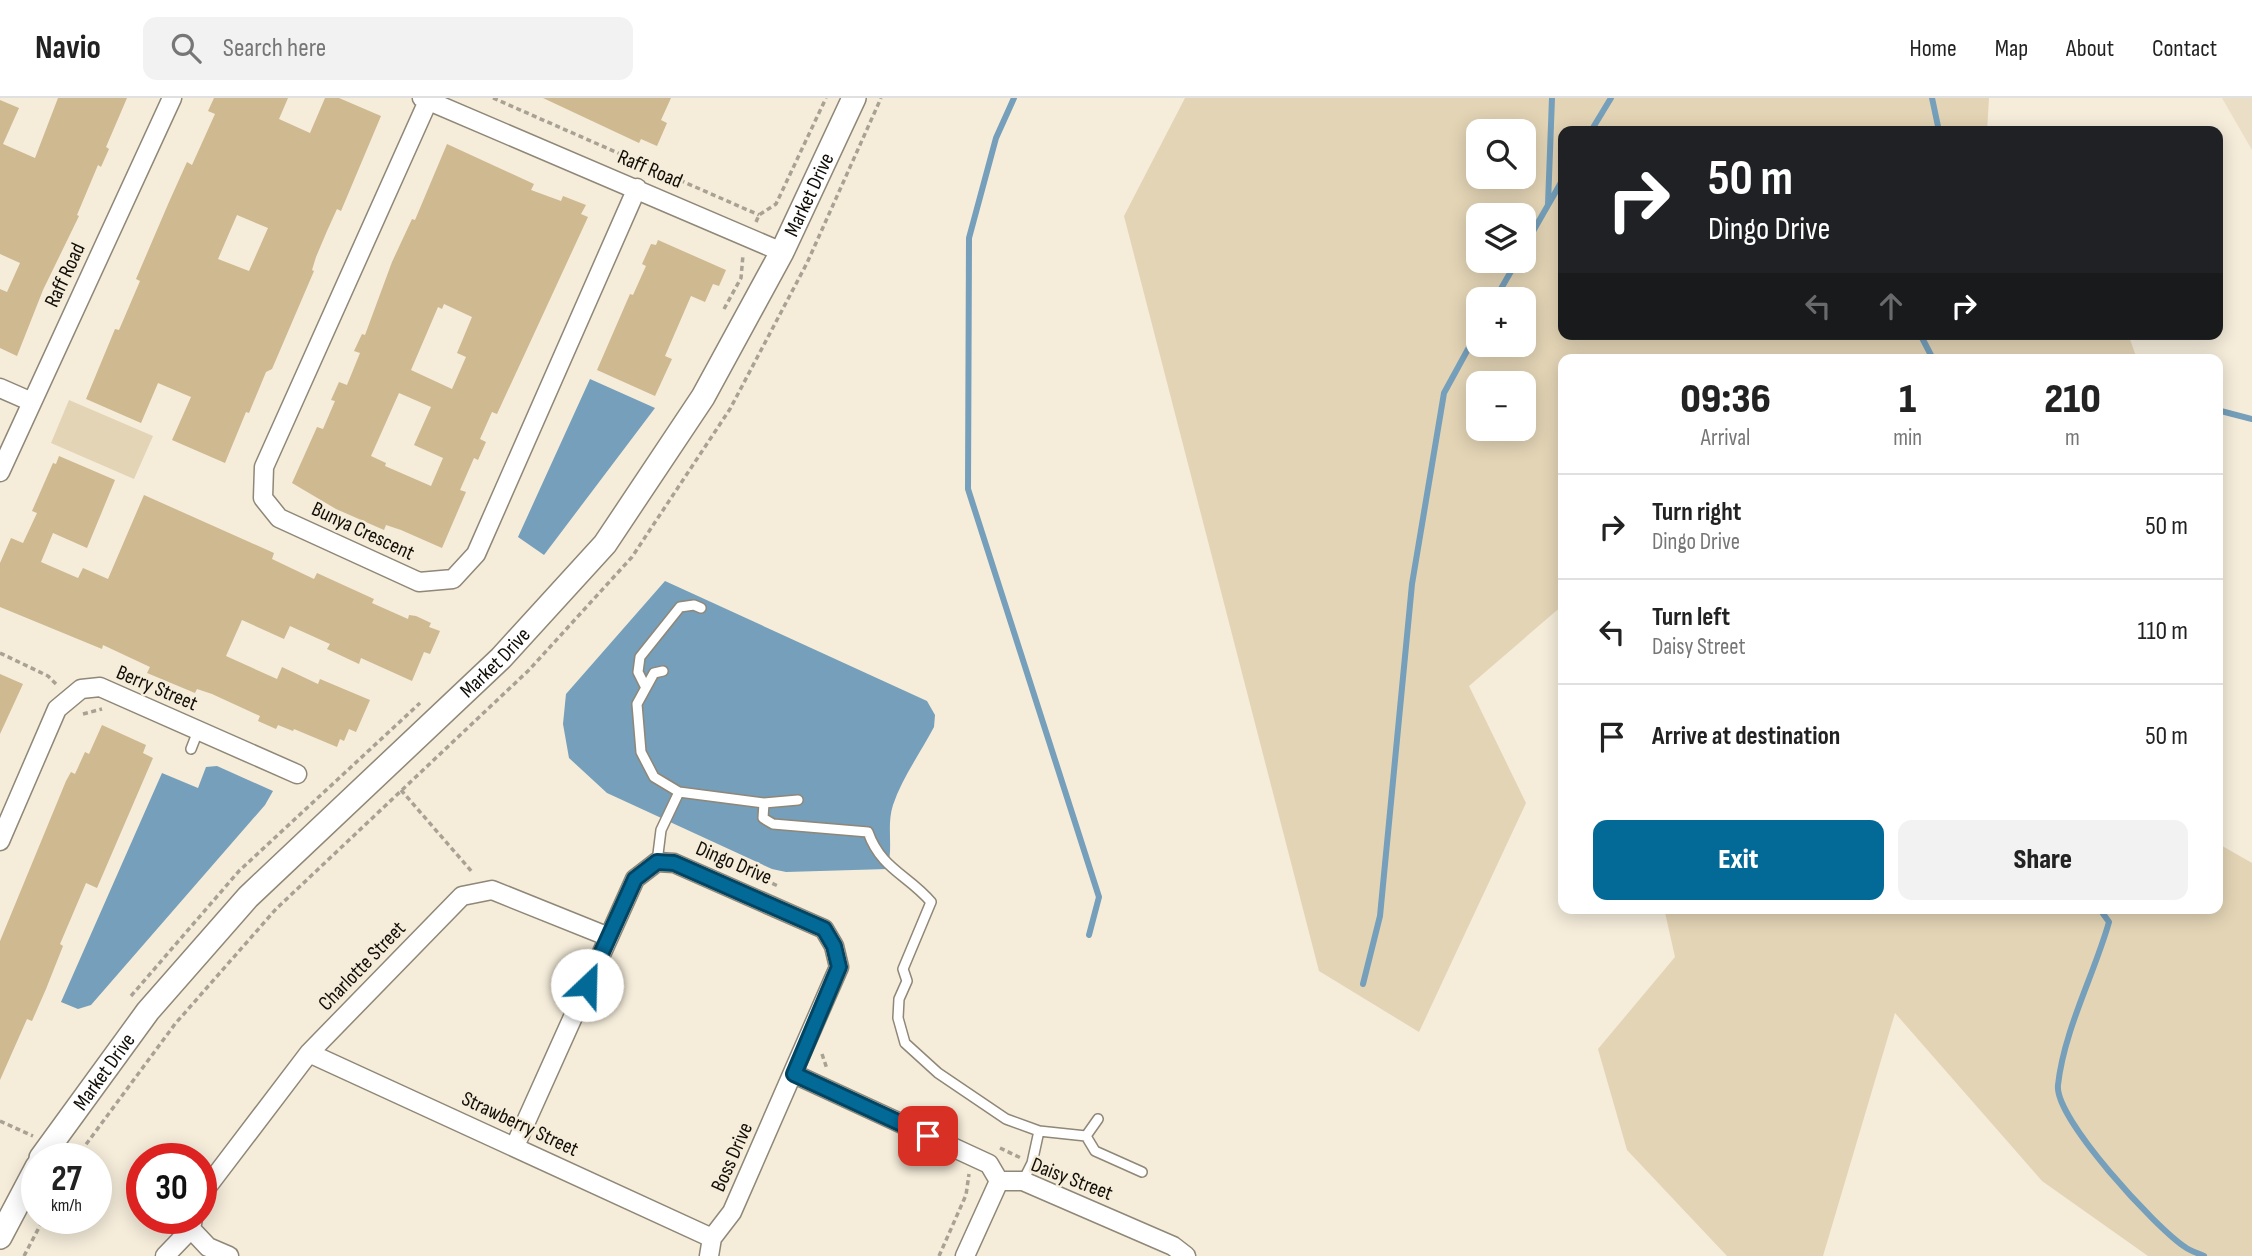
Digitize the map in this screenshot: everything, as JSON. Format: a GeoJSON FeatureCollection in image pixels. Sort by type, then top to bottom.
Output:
{"type":"FeatureCollection","features":[{"type":"Feature","properties":{"kind":"street","name":"Raff Road"},"geometry":{"type":"LineString","coordinates":[[0,471],[172,98]]}},
{"type":"Feature","properties":{"kind":"street","name":"Market Drive"},"geometry":{"type":"LineString","coordinates":[[42,1143],[148,1011],[248,897],[501,658],[605,544],[703,397],[782,252],[854,98]]}},
{"type":"Feature","properties":{"kind":"street","name":"Raff Road"},"geometry":{"type":"LineString","coordinates":[[425,99],[750,236],[782,252]]}},
{"type":"Feature","properties":{"kind":"street","name":"Bunya Crescent"},"geometry":{"type":"LineString","coordinates":[[425,99],[264,467],[263,498],[279,518],[419,582],[453,579],[476,554],[637,188]]}},
{"type":"Feature","properties":{"kind":"street"},"geometry":{"type":"LineString","coordinates":[[0,388],[32,402]]}},
{"type":"Feature","properties":{"kind":"street","name":"Berry Street"},"geometry":{"type":"LineString","coordinates":[[0,841],[57,709],[81,689],[100,687],[297,774]]}},
{"type":"Feature","properties":{"kind":"street"},"geometry":{"type":"LineString","coordinates":[[515,1146],[635,879],[657,862]]}},
{"type":"Feature","properties":{"kind":"street","name":"Dingo Drive"},"geometry":{"type":"LineString","coordinates":[[657,862],[674,863],[824,929],[834,946],[839,967],[794,1074]]}},
{"type":"Feature","properties":{"kind":"street","name":"Charlotte Street"},"geometry":{"type":"LineString","coordinates":[[217,1174],[309,1053],[462,896],[492,890],[609,937]]}},
{"type":"Feature","properties":{"kind":"street","name":"Strawberry Street"},"geometry":{"type":"LineString","coordinates":[[309,1053],[712,1238]]}},
{"type":"Feature","properties":{"kind":"street","name":"Daisy Street"},"geometry":{"type":"LineString","coordinates":[[794,1074],[989,1164],[999,1181],[1023,1181],[1173,1246],[1186,1256]]}},
{"type":"Feature","properties":{"kind":"street","name":"Boss Drive"},"geometry":{"type":"LineString","coordinates":[[709,1256],[712,1238],[732,1212],[794,1074]]}},
{"type":"Feature","properties":{"kind":"street"},"geometry":{"type":"LineString","coordinates":[[965,1256],[999,1181]]}},
{"type":"Feature","properties":{"kind":"street","name":"Market Drive"},"geometry":{"type":"LineString","coordinates":[[0,1237],[21,1186]]}},
{"type":"Feature","properties":{"kind":"street"},"geometry":{"type":"LineString","coordinates":[[165,1256],[184,1234]]}},
{"type":"Feature","properties":{"kind":"street"},"geometry":{"type":"LineString","coordinates":[[199,1234],[208,1247],[229,1256]]}},
{"type":"Feature","properties":{"kind":"lane"},"geometry":{"type":"LineString","coordinates":[[645,686],[638,672],[640,657],[680,607],[694,605],[701,608]]}},
{"type":"Feature","properties":{"kind":"lane"},"geometry":{"type":"LineString","coordinates":[[663,671],[654,673],[637,704],[641,752],[654,777],[679,792],[764,803],[798,800]]}},
{"type":"Feature","properties":{"kind":"lane"},"geometry":{"type":"LineString","coordinates":[[191,749],[198,731]]}},
{"type":"Feature","properties":{"kind":"lane"},"geometry":{"type":"LineString","coordinates":[[657,862],[661,830],[679,792]]}},
{"type":"Feature","properties":{"kind":"lane"},"geometry":{"type":"LineString","coordinates":[[764,803],[763,818],[774,824],[868,832],[873,848],[884,861],[901,878],[918,886],[931,902],[904,969],[907,981],[900,999],[898,1018],[905,1043],[937,1073],[1006,1119],[1039,1130],[1086,1136]]}},
{"type":"Feature","properties":{"kind":"lane"},"geometry":{"type":"LineString","coordinates":[[1086,1136],[1098,1119]]}},
{"type":"Feature","properties":{"kind":"lane"},"geometry":{"type":"LineString","coordinates":[[1023,1181],[1032,1163],[1039,1130]]}},
{"type":"Feature","properties":{"kind":"lane"},"geometry":{"type":"LineString","coordinates":[[1086,1136],[1095,1151],[1142,1171]]}},
{"type":"Feature","properties":{"kind":"path"},"geometry":{"type":"LineString","coordinates":[[494,98],[759,215]]}},
{"type":"Feature","properties":{"kind":"path"},"geometry":{"type":"LineString","coordinates":[[722,314],[741,278],[741,257],[759,215],[776,204],[826,98]]}},
{"type":"Feature","properties":{"kind":"path"},"geometry":{"type":"LineString","coordinates":[[128,1000],[239,871],[429,694]]}},
{"type":"Feature","properties":{"kind":"path"},"geometry":{"type":"LineString","coordinates":[[401,790],[473,873]]}},
{"type":"Feature","properties":{"kind":"path"},"geometry":{"type":"LineString","coordinates":[[0,1121],[25,1143]]}},
{"type":"Feature","properties":{"kind":"path"},"geometry":{"type":"LineString","coordinates":[[37,1143],[42,1125]]}},
{"type":"Feature","properties":{"kind":"path"},"geometry":{"type":"LineString","coordinates":[[939,1256],[966,1195],[965,1183],[976,1158]]}},
{"type":"Feature","properties":{"kind":"path"},"geometry":{"type":"LineString","coordinates":[[24,1256],[36,1234]]}},
{"type":"Feature","properties":{"kind":"shaded area"},"geometry":{"type":"Polygon","coordinates":[[[1185,98],[1989,98],[1987,126],[1558,126],[1558,340],[2130,340],[2135,354],[1558,354],[1558,609],[1469,686],[1526,803],[1419,1032],[1319,971],[1124,216],[1185,98]]]}},
{"type":"Feature","properties":{"kind":"shaded area"},"geometry":{"type":"Polygon","coordinates":[[[2222,98],[2252,98],[2252,150],[2222,98]]]}},
{"type":"Feature","properties":{"kind":"shaded area"},"geometry":{"type":"Polygon","coordinates":[[[69,400],[153,436],[134,479],[51,443],[69,400]]]}},
{"type":"Feature","properties":{"kind":"shaded area"},"geometry":{"type":"Polygon","coordinates":[[[2223,846],[2252,863],[2252,1256],[2148,1256],[2042,1181],[1895,1013],[1823,1256],[1727,1256],[1627,1150],[1598,1049],[1675,957],[1665,914],[2223,914],[2223,846]]]}},
{"type":"Feature","properties":{"kind":"water"},"geometry":{"type":"Polygon","coordinates":[[[590,379],[655,408],[544,555],[518,537],[590,379]]]}},
{"type":"Feature","properties":{"kind":"water"},"geometry":{"type":"Polygon","coordinates":[[[665,581],[927,701],[935,715],[934,727],[906,775],[893,805],[887,869],[786,872],[772,869],[607,793],[569,758],[563,724],[566,694],[665,581]]]}},
{"type":"Feature","properties":{"kind":"water"},"geometry":{"type":"Polygon","coordinates":[[[217,766],[273,791],[265,805],[91,1005],[78,1009],[61,1002],[162,773],[198,788],[206,767],[217,766]]]}},
{"type":"Feature","properties":{"kind":"building"},"geometry":{"type":"Polygon","coordinates":[[[58,98],[127,98],[106,147],[109,149],[101,167],[98,165],[77,215],[79,216],[43,290],[17,356],[0,348],[0,289],[7,292],[20,263],[0,254],[0,100],[19,108],[3,144],[35,158],[58,98]]]}},
{"type":"Feature","properties":{"kind":"building"},"geometry":{"type":"Polygon","coordinates":[[[214,98],[288,98],[279,119],[310,133],[325,98],[339,98],[381,116],[341,211],[337,209],[327,231],[316,257],[312,270],[314,271],[272,369],[266,372],[249,413],[246,412],[225,463],[172,440],[191,397],[158,383],[141,423],[86,399],[115,329],[119,330],[140,281],[136,279],[187,162],[192,165],[215,114],[208,111],[214,98]],[[237,215],[218,259],[249,271],[268,228],[237,215]]]}},
{"type":"Feature","properties":{"kind":"building"},"geometry":{"type":"Polygon","coordinates":[[[543,98],[671,98],[661,120],[667,123],[657,146],[641,139],[639,143],[543,98]]]}},
{"type":"Feature","properties":{"kind":"building"},"geometry":{"type":"Polygon","coordinates":[[[447,144],[534,184],[531,190],[561,201],[563,196],[586,205],[581,214],[588,217],[497,414],[492,412],[480,439],[486,442],[478,460],[474,458],[460,490],[466,492],[442,548],[386,525],[384,530],[336,509],[292,483],[317,427],[323,429],[335,401],[331,400],[339,382],[347,385],[360,353],[354,351],[362,334],[365,335],[392,262],[412,219],[415,220],[447,144]],[[444,304],[442,309],[438,307],[411,370],[452,389],[466,357],[457,353],[472,317],[444,304]],[[399,393],[371,456],[386,463],[385,466],[431,486],[443,458],[414,445],[431,407],[399,393]]]}},
{"type":"Feature","properties":{"kind":"building"},"geometry":{"type":"Polygon","coordinates":[[[658,240],[726,270],[719,286],[713,284],[705,302],[691,296],[665,356],[672,359],[655,396],[597,370],[630,294],[633,295],[646,266],[642,264],[651,244],[656,245],[658,240]]]}},
{"type":"Feature","properties":{"kind":"building"},"geometry":{"type":"Polygon","coordinates":[[[59,456],[115,480],[87,548],[53,533],[41,562],[78,578],[83,568],[108,579],[144,495],[274,553],[272,559],[314,579],[317,573],[374,599],[372,603],[408,619],[409,615],[416,616],[431,623],[429,627],[440,631],[430,654],[424,652],[412,681],[361,658],[359,664],[327,649],[330,644],[290,626],[284,639],[242,620],[226,656],[277,679],[282,667],[318,684],[320,679],[370,700],[356,732],[349,729],[344,741],[340,739],[337,747],[294,729],[293,731],[278,725],[276,729],[258,721],[260,716],[212,694],[197,689],[195,693],[147,673],[150,667],[103,645],[102,649],[0,607],[0,563],[11,538],[23,543],[37,513],[32,511],[53,463],[56,464],[59,456]]]}},
{"type":"Feature","properties":{"kind":"building"},"geometry":{"type":"Polygon","coordinates":[[[0,674],[23,684],[0,734],[0,674]]]}},
{"type":"Feature","properties":{"kind":"building"},"geometry":{"type":"Polygon","coordinates":[[[102,725],[146,745],[143,753],[153,758],[97,888],[86,883],[60,944],[63,946],[46,989],[32,1021],[27,1019],[0,1080],[0,941],[66,781],[71,772],[75,774],[85,752],[89,754],[102,725]]]}},
{"type":"Feature","properties":{"kind":"waterway"},"geometry":{"type":"LineString","coordinates":[[1014,98],[996,138],[969,238],[968,489],[1099,897],[1089,935]]}},
{"type":"Feature","properties":{"kind":"waterway"},"geometry":{"type":"LineString","coordinates":[[1548,204],[1552,98]]}},
{"type":"Feature","properties":{"kind":"waterway"},"geometry":{"type":"LineString","coordinates":[[1594,126],[1611,98]]}},
{"type":"Feature","properties":{"kind":"waterway"},"geometry":{"type":"LineString","coordinates":[[1932,98],[1938,126]]}},
{"type":"Feature","properties":{"kind":"waterway"},"geometry":{"type":"LineString","coordinates":[[1536,226],[1558,188]]}},
{"type":"Feature","properties":{"kind":"waterway"},"geometry":{"type":"LineString","coordinates":[[1502,287],[1510,273]]}},
{"type":"Feature","properties":{"kind":"waterway"},"geometry":{"type":"LineString","coordinates":[[1923,340],[1930,354]]}},
{"type":"Feature","properties":{"kind":"waterway"},"geometry":{"type":"LineString","coordinates":[[1363,984],[1380,916],[1412,584],[1444,393],[1466,353]]}},
{"type":"Feature","properties":{"kind":"waterway"},"geometry":{"type":"LineString","coordinates":[[2223,412],[2252,419]]}},
{"type":"Feature","properties":{"kind":"waterway"},"geometry":{"type":"LineString","coordinates":[[2103,914],[2109,922],[2061,1064],[2058,1085],[2061,1101],[2089,1146],[2131,1196],[2171,1236],[2204,1256]]}},
{"type":"Feature","properties":{"kind":"route"},"geometry":{"type":"LineString","coordinates":[[587,985],[635,879],[657,862],[674,863],[763,900],[824,929],[834,946],[839,967],[794,1074],[928,1136]]}}]}
